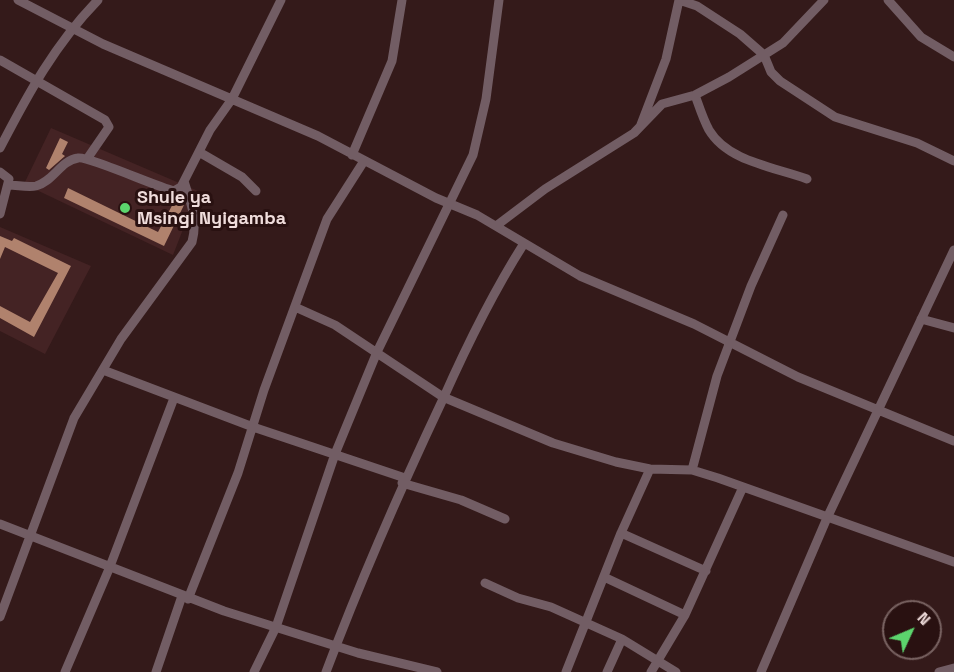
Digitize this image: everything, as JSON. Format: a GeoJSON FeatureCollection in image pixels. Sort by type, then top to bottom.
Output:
{"type":"FeatureCollection","features":[{"type":"Feature","properties":{"kind":"street"},"geometry":{"type":"LineString","coordinates":[[18,0],[103,44],[318,136],[496,226],[523,245],[589,280],[694,324],[798,377],[954,441]]}},
{"type":"Feature","properties":{"kind":"street"},"geometry":{"type":"LineString","coordinates":[[0,148],[35,81],[71,28],[98,0]]}},
{"type":"Feature","properties":{"kind":"street"},"geometry":{"type":"LineString","coordinates":[[8,186],[37,186],[51,178],[67,162],[77,158],[87,159],[174,191],[184,182],[231,99],[281,0]]}},
{"type":"Feature","properties":{"kind":"street"},"geometry":{"type":"LineString","coordinates":[[352,155],[392,61],[402,0]]}},
{"type":"Feature","properties":{"kind":"street"},"geometry":{"type":"LineString","coordinates":[[254,672],[276,627],[335,454],[377,352],[413,274],[451,205],[473,155],[486,99],[499,0]]}},
{"type":"Feature","properties":{"kind":"street"},"geometry":{"type":"LineString","coordinates":[[640,127],[666,59],[679,0],[697,6],[740,34],[764,55],[771,72],[780,81],[835,117],[917,143],[954,161]]}},
{"type":"Feature","properties":{"kind":"street"},"geometry":{"type":"LineString","coordinates":[[496,226],[545,189],[640,127],[662,104],[695,95],[783,43],[824,0]]}},
{"type":"Feature","properties":{"kind":"street"},"geometry":{"type":"LineString","coordinates":[[888,0],[921,37],[954,57]]}},
{"type":"Feature","properties":{"kind":"street"},"geometry":{"type":"LineString","coordinates":[[0,60],[98,114],[109,124],[87,159]]}},
{"type":"Feature","properties":{"kind":"street"},"geometry":{"type":"LineString","coordinates":[[695,95],[709,130],[727,147],[744,159],[807,179]]}},
{"type":"Feature","properties":{"kind":"street"},"geometry":{"type":"LineString","coordinates":[[199,152],[242,177],[256,191]]}},
{"type":"Feature","properties":{"kind":"street"},"geometry":{"type":"LineString","coordinates":[[156,672],[185,598],[229,499],[264,390],[327,219],[364,161]]}},
{"type":"Feature","properties":{"kind":"street"},"geometry":{"type":"LineString","coordinates":[[0,172],[9,179],[0,214]]}},
{"type":"Feature","properties":{"kind":"street"},"geometry":{"type":"LineString","coordinates":[[0,617],[32,538],[51,475],[74,418],[121,339],[192,242],[196,227],[195,214],[184,182]]}},
{"type":"Feature","properties":{"kind":"street"},"geometry":{"type":"LineString","coordinates":[[692,470],[717,376],[751,286],[783,215]]}},
{"type":"Feature","properties":{"kind":"street"},"geometry":{"type":"LineString","coordinates":[[326,672],[403,481],[493,292],[523,245]]}},
{"type":"Feature","properties":{"kind":"street"},"geometry":{"type":"LineString","coordinates":[[761,672],[827,518],[954,250]]}},
{"type":"Feature","properties":{"kind":"street"},"geometry":{"type":"LineString","coordinates":[[295,307],[335,326],[443,397],[563,446],[650,469],[692,470],[954,562]]}},
{"type":"Feature","properties":{"kind":"street"},"geometry":{"type":"LineString","coordinates":[[921,319],[954,328]]}},
{"type":"Feature","properties":{"kind":"street"},"geometry":{"type":"LineString","coordinates":[[103,370],[253,427],[462,500],[505,519]]}},
{"type":"Feature","properties":{"kind":"street"},"geometry":{"type":"LineString","coordinates":[[65,672],[109,569],[174,398]]}},
{"type":"Feature","properties":{"kind":"street"},"geometry":{"type":"LineString","coordinates":[[566,672],[621,532],[650,469]]}},
{"type":"Feature","properties":{"kind":"street"},"geometry":{"type":"LineString","coordinates":[[651,672],[685,615],[743,487]]}},
{"type":"Feature","properties":{"kind":"street"},"geometry":{"type":"LineString","coordinates":[[0,524],[185,598],[336,646],[437,672]]}},
{"type":"Feature","properties":{"kind":"street"},"geometry":{"type":"LineString","coordinates":[[621,532],[706,571]]}},
{"type":"Feature","properties":{"kind":"street"},"geometry":{"type":"LineString","coordinates":[[604,577],[685,615]]}},
{"type":"Feature","properties":{"kind":"street"},"geometry":{"type":"LineString","coordinates":[[485,583],[518,598],[551,607],[622,639],[676,672]]}},
{"type":"Feature","properties":{"kind":"street"},"geometry":{"type":"LineString","coordinates":[[607,672],[622,639]]}},
{"type":"Feature","properties":{"kind":"street"},"geometry":{"type":"LineString","coordinates":[[939,672],[954,668]]}},
{"type":"Feature","properties":{"kind":"shaded area"},"geometry":{"type":"Polygon","coordinates":[[[51,128],[198,191],[173,255],[24,184],[51,128]]]}},
{"type":"Feature","properties":{"kind":"shaded area"},"geometry":{"type":"Polygon","coordinates":[[[0,227],[91,266],[45,354],[0,331],[0,227]]]}},
{"type":"Feature","properties":{"kind":"building"},"geometry":{"type":"Polygon","coordinates":[[[60,138],[68,142],[62,154],[65,156],[49,170],[46,168],[60,138]]]}},
{"type":"Feature","properties":{"kind":"building"},"geometry":{"type":"Polygon","coordinates":[[[68,188],[158,232],[176,198],[181,195],[184,205],[164,246],[64,198],[68,188]]]}},
{"type":"Feature","properties":{"kind":"building"},"geometry":{"type":"Polygon","coordinates":[[[0,236],[12,241],[14,238],[71,266],[34,337],[0,318],[0,306],[30,322],[58,273],[5,247],[0,259],[0,236]]]}},
{"type":"Feature","properties":{"kind":"place","name":"Shule ya Msingi Nyigamba"},"geometry":{"type":"Point","coordinates":[125,208]}}]}
